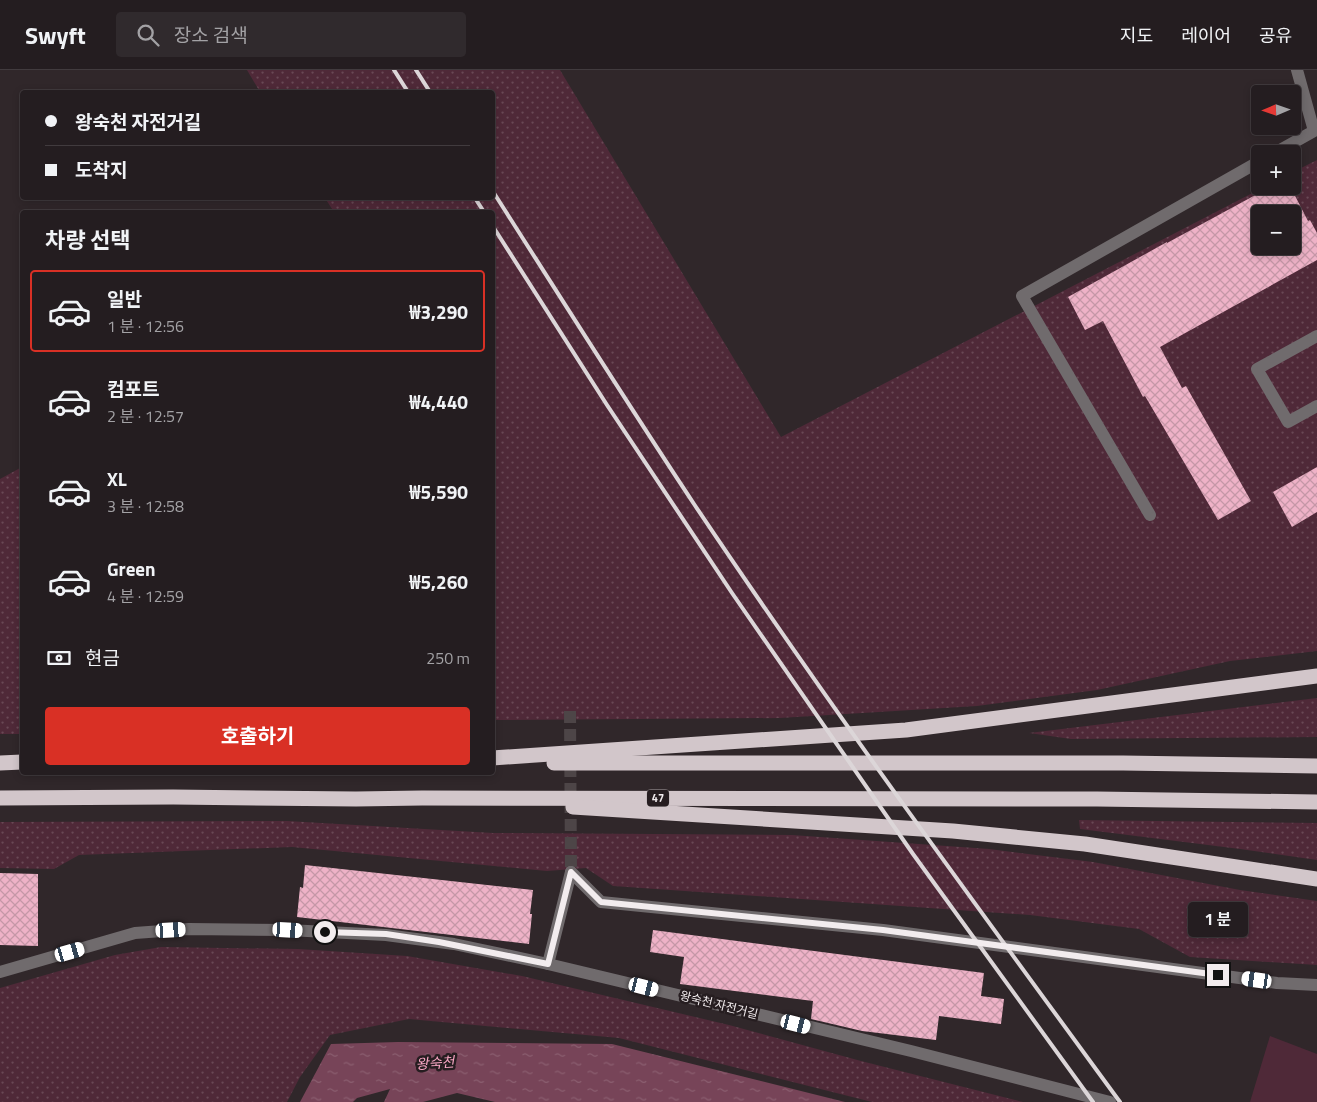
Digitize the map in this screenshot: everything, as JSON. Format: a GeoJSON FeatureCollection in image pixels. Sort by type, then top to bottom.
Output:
{"type":"FeatureCollection","features":[{"type":"Feature","properties":{"kind":"highway"},"geometry":{"type":"LineString","coordinates":[[495,758],[906,730],[1317,676]]}},
{"type":"Feature","properties":{"kind":"highway"},"geometry":{"type":"LineString","coordinates":[[0,763],[20,762]]}},
{"type":"Feature","properties":{"kind":"highway"},"geometry":{"type":"LineString","coordinates":[[495,763],[1123,763],[1317,766]]}},
{"type":"Feature","properties":{"kind":"highway","name":"47"},"geometry":{"type":"LineString","coordinates":[[0,798],[1078,799],[1317,802]]}},
{"type":"Feature","properties":{"kind":"highway"},"geometry":{"type":"LineString","coordinates":[[422,798],[953,831],[1085,844],[1317,879]]}},
{"type":"Feature","properties":{"kind":"street"},"geometry":{"type":"LineString","coordinates":[[1293,145],[1316,135],[1297,70]]}},
{"type":"Feature","properties":{"kind":"street"},"geometry":{"type":"LineString","coordinates":[[1150,515],[1022,296],[1251,166]]}},
{"type":"Feature","properties":{"kind":"street"},"geometry":{"type":"LineString","coordinates":[[1317,336],[1257,369],[1288,422],[1317,406]]}},
{"type":"Feature","properties":{"kind":"street"},"geometry":{"type":"LineString","coordinates":[[548,964],[571,872],[601,902],[883,930],[1277,983],[1317,985]]}},
{"type":"Feature","properties":{"kind":"street","name":"왕숙천 자전거길"},"geometry":{"type":"LineString","coordinates":[[0,972],[135,933],[189,930],[288,930],[386,934],[454,944],[548,964],[901,1049],[1110,1102]]}},
{"type":"Feature","properties":{"kind":"shaded area"},"geometry":{"type":"Polygon","coordinates":[[[247,70],[560,70],[781,437],[1251,194],[1301,195],[1301,168],[1317,160],[1317,651],[1230,661],[1097,690],[977,706],[780,718],[495,720],[495,210],[333,210],[326,200],[495,200],[495,90],[259,90],[247,70]]]}},
{"type":"Feature","properties":{"kind":"shaded area"},"geometry":{"type":"Polygon","coordinates":[[[20,468],[20,734],[0,734],[0,479],[20,468]]]}},
{"type":"Feature","properties":{"kind":"shaded area"},"geometry":{"type":"Polygon","coordinates":[[[1317,698],[1317,737],[1071,739],[1029,733],[1317,698]]]}},
{"type":"Feature","properties":{"kind":"shaded area"},"geometry":{"type":"Polygon","coordinates":[[[1079,820],[1317,823],[1317,860],[1080,829],[1079,820]]]}},
{"type":"Feature","properties":{"kind":"shaded area"},"geometry":{"type":"Polygon","coordinates":[[[287,821],[493,833],[792,835],[989,849],[1093,862],[1240,890],[1317,901],[1317,965],[1190,957],[1139,929],[1030,915],[613,886],[586,868],[547,871],[292,847],[79,855],[54,869],[0,868],[0,822],[287,821]]]}},
{"type":"Feature","properties":{"kind":"shaded area"},"geometry":{"type":"Polygon","coordinates":[[[161,947],[298,949],[407,956],[522,976],[729,1025],[1023,1102],[872,1102],[619,1038],[409,1019],[330,1035],[300,1077],[287,1102],[0,1102],[0,988],[115,955],[161,947]]]}},
{"type":"Feature","properties":{"kind":"shaded area"},"geometry":{"type":"Polygon","coordinates":[[[1270,1036],[1317,1054],[1317,1102],[1250,1102],[1270,1036]]]}},
{"type":"Feature","properties":{"kind":"water","name":"왕숙천"},"geometry":{"type":"Polygon","coordinates":[[[398,1042],[612,1044],[845,1102],[495,1102],[457,1093],[423,1102],[384,1102],[390,1089],[357,1098],[353,1102],[300,1102],[331,1044],[398,1042]]]}},
{"type":"Feature","properties":{"kind":"building"},"geometry":{"type":"Polygon","coordinates":[[[1255,195],[1295,195],[1300,205],[1251,205],[1251,255],[1301,255],[1301,207],[1317,233],[1317,260],[1160,347],[1182,388],[1186,386],[1251,501],[1218,520],[1145,396],[1143,397],[1103,321],[1085,330],[1068,297],[1255,195]]]}},
{"type":"Feature","properties":{"kind":"building"},"geometry":{"type":"Polygon","coordinates":[[[1317,467],[1317,512],[1292,527],[1273,492],[1317,467]]]}},
{"type":"Feature","properties":{"kind":"building"},"geometry":{"type":"Polygon","coordinates":[[[305,865],[533,890],[529,944],[297,917],[300,887],[303,888],[305,865]]]}},
{"type":"Feature","properties":{"kind":"building"},"geometry":{"type":"Polygon","coordinates":[[[0,873],[38,874],[38,946],[0,945],[0,873]]]}},
{"type":"Feature","properties":{"kind":"building"},"geometry":{"type":"Polygon","coordinates":[[[653,930],[984,973],[981,996],[1004,999],[1001,1024],[939,1016],[936,1040],[862,1031],[811,1019],[813,1001],[680,984],[684,957],[650,952],[653,930]]]}},
{"type":"Feature","properties":{"kind":"tunnel"},"geometry":{"type":"LineString","coordinates":[[570,711],[571,872]]}},
{"type":"Feature","properties":{"kind":"railway"},"geometry":{"type":"LineString","coordinates":[[394,70],[407,90]]}},
{"type":"Feature","properties":{"kind":"railway"},"geometry":{"type":"LineString","coordinates":[[416,70],[429,90]]}},
{"type":"Feature","properties":{"kind":"railway"},"geometry":{"type":"LineString","coordinates":[[495,195],[643,426],[745,580],[1011,954],[1120,1102]]}},
{"type":"Feature","properties":{"kind":"railway"},"geometry":{"type":"LineString","coordinates":[[476,200],[483,210]]}},
{"type":"Feature","properties":{"kind":"railway"},"geometry":{"type":"LineString","coordinates":[[495,230],[607,405],[732,593],[913,854],[1093,1102]]}},
{"type":"Feature","properties":{"kind":"route"},"geometry":{"type":"LineString","coordinates":[[325,932],[386,934],[454,944],[548,964],[571,872],[601,902],[883,930],[1218,975]]}}]}
